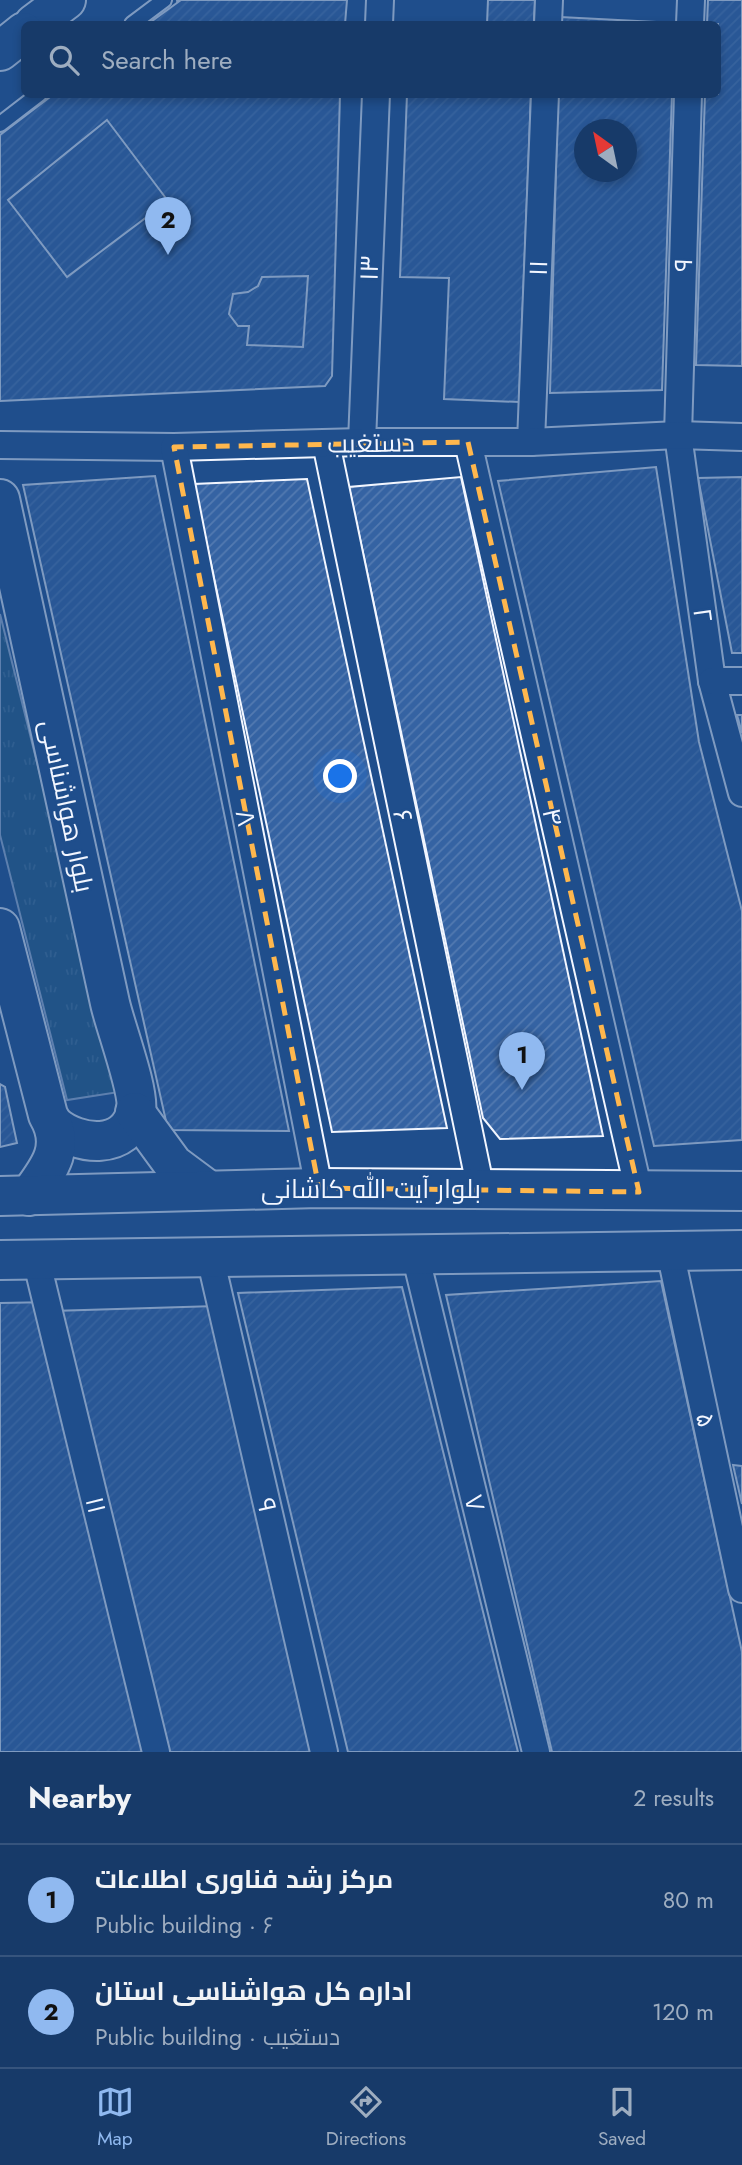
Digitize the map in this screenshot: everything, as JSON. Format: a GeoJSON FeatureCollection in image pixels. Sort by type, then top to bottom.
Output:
{"type":"FeatureCollection","features":[{"type":"Feature","properties":{"kind":"main road"},"geometry":{"type":"LineString","coordinates":[[38,21],[66,0]]}},
{"type":"Feature","properties":{"kind":"main road"},"geometry":{"type":"LineString","coordinates":[[0,51],[21,34]]}},
{"type":"Feature","properties":{"kind":"main road","name":"بلوار هواشناسی"},"geometry":{"type":"LineString","coordinates":[[0,499],[113,1015],[136,1102],[135,1112]]}},
{"type":"Feature","properties":{"kind":"main road"},"geometry":{"type":"LineString","coordinates":[[0,928],[48,1115],[54,1125],[58,1143],[51,1166],[15,1196]]}},
{"type":"Feature","properties":{"kind":"main road"},"geometry":{"type":"LineString","coordinates":[[54,1125],[75,1139],[97,1142],[121,1133],[135,1112],[173,1164],[208,1190]]}},
{"type":"Feature","properties":{"kind":"main road","name":"بلوار آیت الله کاشانی"},"geometry":{"type":"LineString","coordinates":[[15,1196],[319,1188],[742,1191]]}},
{"type":"Feature","properties":{"kind":"main road"},"geometry":{"type":"LineString","coordinates":[[18,1259],[742,1250]]}},
{"type":"Feature","properties":{"kind":"street"},"geometry":{"type":"LineString","coordinates":[[379,21],[380,0]]}},
{"type":"Feature","properties":{"kind":"street"},"geometry":{"type":"LineString","coordinates":[[548,21],[549,0]]}},
{"type":"Feature","properties":{"kind":"street"},"geometry":{"type":"LineString","coordinates":[[690,21],[691,0]]}},
{"type":"Feature","properties":{"kind":"street","name":"۱۳"},"geometry":{"type":"LineString","coordinates":[[362,442],[376,98]]}},
{"type":"Feature","properties":{"kind":"street","name":"۱۱"},"geometry":{"type":"LineString","coordinates":[[531,442],[545,98]]}},
{"type":"Feature","properties":{"kind":"street","name":"۹"},"geometry":{"type":"LineString","coordinates":[[678,435],[688,98]]}},
{"type":"Feature","properties":{"kind":"street","name":"دستغیب"},"geometry":{"type":"LineString","coordinates":[[0,445],[174,447],[362,442],[531,442],[678,435],[742,437]]}},
{"type":"Feature","properties":{"kind":"street","name":"۲"},"geometry":{"type":"LineString","coordinates":[[678,435],[712,681],[742,793]]}},
{"type":"Feature","properties":{"kind":"street","name":"۴"},"geometry":{"type":"LineString","coordinates":[[468,442],[639,1192]]}},
{"type":"Feature","properties":{"kind":"street","name":"۶"},"geometry":{"type":"LineString","coordinates":[[326,443],[481,1190]]}},
{"type":"Feature","properties":{"kind":"street","name":"۸"},"geometry":{"type":"LineString","coordinates":[[174,447],[319,1188]]}},
{"type":"Feature","properties":{"kind":"street"},"geometry":{"type":"LineString","coordinates":[[712,681],[742,681]]}},
{"type":"Feature","properties":{"kind":"street","name":"۵"},"geometry":{"type":"LineString","coordinates":[[670,1251],[742,1589]]}},
{"type":"Feature","properties":{"kind":"street","name":"۷"},"geometry":{"type":"LineString","coordinates":[[415,1254],[536,1752]]}},
{"type":"Feature","properties":{"kind":"street","name":"۹"},"geometry":{"type":"LineString","coordinates":[[210,1257],[324,1752]]}},
{"type":"Feature","properties":{"kind":"street","name":"۱۱"},"geometry":{"type":"LineString","coordinates":[[18,1259],[156,1752]]}},
{"type":"Feature","properties":{"kind":"lane"},"geometry":{"type":"LineString","coordinates":[[136,21],[164,0]]}},
{"type":"Feature","properties":{"kind":"lane"},"geometry":{"type":"LineString","coordinates":[[0,124],[34,98]]}},
{"type":"Feature","properties":{"kind":"highlighted area"},"geometry":{"type":"Polygon","coordinates":[[[468,442],[639,1192],[319,1188],[174,447],[468,442]]]}},
{"type":"Feature","properties":{"kind":"green space"},"geometry":{"type":"Polygon","coordinates":[[[0,614],[119,1092],[67,1100],[0,835],[0,614]]]}},
{"type":"Feature","properties":{"kind":"building"},"geometry":{"type":"Polygon","coordinates":[[[177,0],[341,0],[341,21],[171,21],[179,14],[177,0]]]}},
{"type":"Feature","properties":{"kind":"building"},"geometry":{"type":"Polygon","coordinates":[[[181,0],[347,0],[345,21],[152,21],[181,0]]]}},
{"type":"Feature","properties":{"kind":"building"},"geometry":{"type":"Polygon","coordinates":[[[488,0],[535,0],[534,21],[487,21],[488,0]]]}},
{"type":"Feature","properties":{"kind":"building"},"geometry":{"type":"Polygon","coordinates":[[[708,0],[742,0],[742,366],[696,365],[705,98],[721,98],[721,21],[707,21],[708,0]]]}},
{"type":"Feature","properties":{"kind":"building"},"geometry":{"type":"Polygon","coordinates":[[[560,17],[637,21],[560,21],[560,17]]]}},
{"type":"Feature","properties":{"kind":"building"},"geometry":{"type":"Polygon","coordinates":[[[49,98],[340,98],[332,376],[325,386],[0,401],[0,135],[49,98]]]}},
{"type":"Feature","properties":{"kind":"building"},"geometry":{"type":"Polygon","coordinates":[[[407,98],[531,98],[519,402],[444,399],[449,278],[400,277],[407,98]]]}},
{"type":"Feature","properties":{"kind":"building"},"geometry":{"type":"Polygon","coordinates":[[[558,98],[672,98],[662,390],[550,393],[558,98]]]}},
{"type":"Feature","properties":{"kind":"building"},"geometry":{"type":"Polygon","coordinates":[[[107,120],[168,201],[67,277],[8,200],[107,120]]]}},
{"type":"Feature","properties":{"kind":"building"},"geometry":{"type":"Polygon","coordinates":[[[308,276],[303,347],[247,345],[249,326],[238,326],[229,314],[233,294],[248,292],[258,286],[262,277],[308,276]]]}},
{"type":"Feature","properties":{"kind":"building"},"geometry":{"type":"Polygon","coordinates":[[[656,467],[699,742],[742,911],[742,1140],[654,1146],[498,481],[656,467]]]}},
{"type":"Feature","properties":{"kind":"building"},"geometry":{"type":"Polygon","coordinates":[[[155,476],[289,1131],[168,1130],[23,485],[155,476]]]}},
{"type":"Feature","properties":{"kind":"building"},"geometry":{"type":"Polygon","coordinates":[[[461,477],[603,1136],[500,1139],[483,1118],[349,487],[461,477]]]}},
{"type":"Feature","properties":{"kind":"building"},"geometry":{"type":"Polygon","coordinates":[[[742,477],[742,653],[732,653],[698,478],[742,477]]]}},
{"type":"Feature","properties":{"kind":"building"},"geometry":{"type":"Polygon","coordinates":[[[307,479],[447,1128],[332,1132],[194,484],[307,479]]]}},
{"type":"Feature","properties":{"kind":"building"},"geometry":{"type":"Polygon","coordinates":[[[737,715],[742,715],[742,733],[737,715]]]}},
{"type":"Feature","properties":{"kind":"building"},"geometry":{"type":"Polygon","coordinates":[[[0,1084],[5,1087],[17,1143],[0,1147],[0,1084]]]}},
{"type":"Feature","properties":{"kind":"building"},"geometry":{"type":"Polygon","coordinates":[[[661,1281],[742,1652],[742,1752],[552,1752],[446,1295],[661,1281]]]}},
{"type":"Feature","properties":{"kind":"building"},"geometry":{"type":"Polygon","coordinates":[[[402,1287],[518,1752],[348,1752],[238,1293],[402,1287]]]}},
{"type":"Feature","properties":{"kind":"building"},"geometry":{"type":"Polygon","coordinates":[[[53,1302],[166,1752],[0,1752],[0,1303],[53,1302]]]}},
{"type":"Feature","properties":{"kind":"building"},"geometry":{"type":"Polygon","coordinates":[[[216,1306],[328,1752],[158,1752],[52,1311],[216,1306]]]}},
{"type":"Feature","properties":{"kind":"building"},"geometry":{"type":"Polygon","coordinates":[[[733,1465],[742,1466],[742,1504],[733,1465]]]}},
{"type":"Feature","properties":{"kind":"place","name":"اداره کل هواشناسی استان"},"geometry":{"type":"Point","coordinates":[168,255]}},
{"type":"Feature","properties":{"kind":"place","name":"مرکز رشد فناوری اطلاعات"},"geometry":{"type":"Point","coordinates":[522,1090]}}]}
